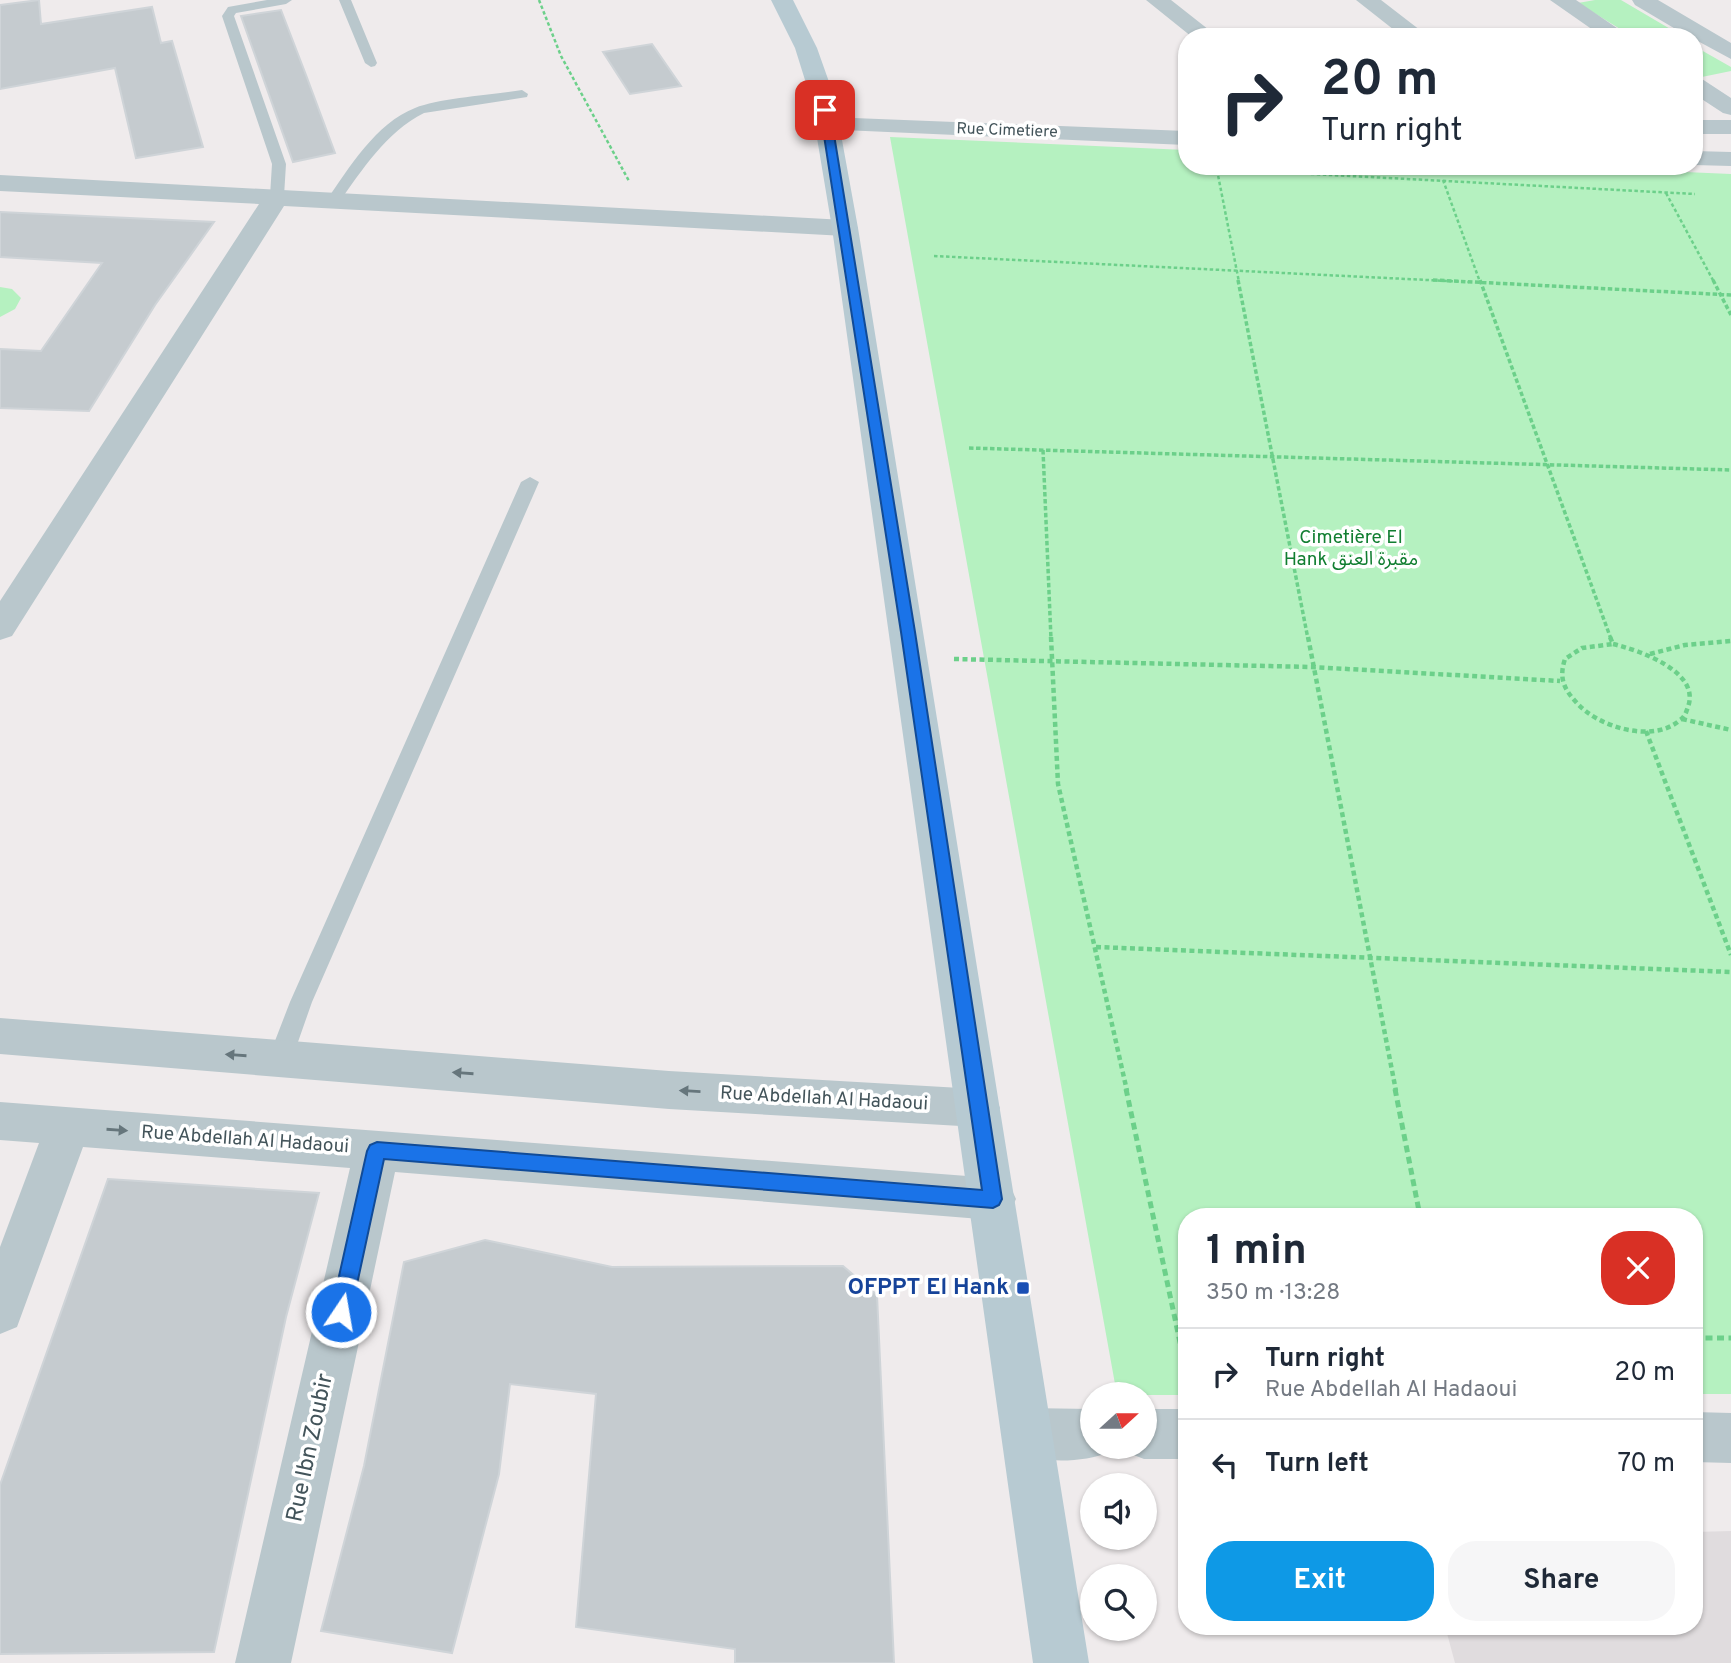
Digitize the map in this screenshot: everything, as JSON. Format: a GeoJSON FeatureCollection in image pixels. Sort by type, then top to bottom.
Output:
{"type":"FeatureCollection","features":[{"type":"Feature","properties":{"kind":"street"},"geometry":{"type":"LineString","coordinates":[[782,0],[806,48],[828,124],[912,658],[1061,1663]]}},
{"type":"Feature","properties":{"kind":"street"},"geometry":{"type":"LineString","coordinates":[[1157,0],[1194,28]]}},
{"type":"Feature","properties":{"kind":"street"},"geometry":{"type":"LineString","coordinates":[[1367,0],[1406,28]]}},
{"type":"Feature","properties":{"kind":"street"},"geometry":{"type":"LineString","coordinates":[[1561,0],[1605,28]]}},
{"type":"Feature","properties":{"kind":"street"},"geometry":{"type":"LineString","coordinates":[[1643,0],[1690,28]]}},
{"type":"Feature","properties":{"kind":"street"},"geometry":{"type":"LineString","coordinates":[[1703,35],[1731,52]]}},
{"type":"Feature","properties":{"kind":"street"},"geometry":{"type":"LineString","coordinates":[[1703,90],[1731,108]]}},
{"type":"Feature","properties":{"kind":"street","name":"Rue Cimetiere"},"geometry":{"type":"LineString","coordinates":[[828,124],[1178,138]]}},
{"type":"Feature","properties":{"kind":"street"},"geometry":{"type":"LineString","coordinates":[[1703,127],[1731,127]]}},
{"type":"Feature","properties":{"kind":"street"},"geometry":{"type":"LineString","coordinates":[[1703,158],[1731,159]]}},
{"type":"Feature","properties":{"kind":"street"},"geometry":{"type":"LineString","coordinates":[[0,183],[845,228]]}},
{"type":"Feature","properties":{"kind":"street"},"geometry":{"type":"LineString","coordinates":[[0,628],[276,196]]}},
{"type":"Feature","properties":{"kind":"street","name":"Rue Abdellah Al Hadaoui"},"geometry":{"type":"LineString","coordinates":[[0,1036],[668,1090],[978,1108]]}},
{"type":"Feature","properties":{"kind":"street","name":"Rue Abdellah Al Hadaoui"},"geometry":{"type":"LineString","coordinates":[[0,1121],[993,1199]]}},
{"type":"Feature","properties":{"kind":"street"},"geometry":{"type":"LineString","coordinates":[[0,1311],[68,1126]]}},
{"type":"Feature","properties":{"kind":"street","name":"Rue Ibn Zoubir"},"geometry":{"type":"LineString","coordinates":[[263,1663],[377,1151]]}},
{"type":"Feature","properties":{"kind":"street"},"geometry":{"type":"LineString","coordinates":[[1026,1433],[1080,1434]]}},
{"type":"Feature","properties":{"kind":"street"},"geometry":{"type":"LineString","coordinates":[[1157,1434],[1178,1434]]}},
{"type":"Feature","properties":{"kind":"street"},"geometry":{"type":"LineString","coordinates":[[1703,1437],[1731,1438]]}},
{"type":"Feature","properties":{"kind":"lane"},"geometry":{"type":"LineString","coordinates":[[276,196],[279,164],[228,16],[232,10],[286,0]]}},
{"type":"Feature","properties":{"kind":"lane"},"geometry":{"type":"LineString","coordinates":[[345,0],[371,63]]}},
{"type":"Feature","properties":{"kind":"lane"},"geometry":{"type":"LineString","coordinates":[[332,201],[366,157],[407,115],[421,110],[522,94]]}},
{"type":"Feature","properties":{"kind":"lane"},"geometry":{"type":"LineString","coordinates":[[280,1059],[301,1002],[530,482]]}},
{"type":"Feature","properties":{"kind":"path"},"geometry":{"type":"LineString","coordinates":[[539,0],[561,56],[649,217]]}},
{"type":"Feature","properties":{"kind":"path"},"geometry":{"type":"LineString","coordinates":[[1218,175],[1418,1208]]}},
{"type":"Feature","properties":{"kind":"path"},"geometry":{"type":"LineString","coordinates":[[1330,175],[1705,194]]}},
{"type":"Feature","properties":{"kind":"path"},"geometry":{"type":"LineString","coordinates":[[1443,180],[1613,645]]}},
{"type":"Feature","properties":{"kind":"path"},"geometry":{"type":"LineString","coordinates":[[1665,192],[1731,315]]}},
{"type":"Feature","properties":{"kind":"path"},"geometry":{"type":"LineString","coordinates":[[934,256],[1731,295]]}},
{"type":"Feature","properties":{"kind":"path"},"geometry":{"type":"LineString","coordinates":[[969,448],[1731,470]]}},
{"type":"Feature","properties":{"kind":"path"},"geometry":{"type":"LineString","coordinates":[[1043,450],[1058,784],[1096,947],[1178,1333]]}},
{"type":"Feature","properties":{"kind":"path"},"geometry":{"type":"LineString","coordinates":[[1649,654],[1685,645],[1731,641]]}},
{"type":"Feature","properties":{"kind":"path"},"geometry":{"type":"LineString","coordinates":[[1613,645],[1649,654],[1670,666],[1688,691],[1689,706],[1682,719],[1666,728],[1646,731],[1617,728],[1590,716],[1570,699],[1560,681],[1562,665],[1572,653],[1590,646],[1613,645]]}},
{"type":"Feature","properties":{"kind":"path"},"geometry":{"type":"LineString","coordinates":[[912,658],[1312,667],[1560,681]]}},
{"type":"Feature","properties":{"kind":"path"},"geometry":{"type":"LineString","coordinates":[[1682,719],[1731,730]]}},
{"type":"Feature","properties":{"kind":"path"},"geometry":{"type":"LineString","coordinates":[[1646,731],[1731,955]]}},
{"type":"Feature","properties":{"kind":"path"},"geometry":{"type":"LineString","coordinates":[[1096,947],[1731,971]]}},
{"type":"Feature","properties":{"kind":"path"},"geometry":{"type":"LineString","coordinates":[[1703,1338],[1731,1338]]}},
{"type":"Feature","properties":{"kind":"shaded area"},"geometry":{"type":"Polygon","coordinates":[[[1731,1531],[1731,1663],[1455,1663],[1447,1635],[1703,1635],[1703,1532],[1731,1531]]]}},
{"type":"Feature","properties":{"kind":"green space"},"geometry":{"type":"Polygon","coordinates":[[[1621,0],[1669,28],[1618,28],[1578,3],[1621,0]]]}},
{"type":"Feature","properties":{"kind":"green space"},"geometry":{"type":"Polygon","coordinates":[[[1703,51],[1731,67],[1731,71],[1703,77],[1703,51]]]}},
{"type":"Feature","properties":{"kind":"green space","name":"Cimetière El Hank مقبرة العنق"},"geometry":{"type":"Polygon","coordinates":[[[890,137],[1178,150],[1178,175],[1731,174],[1731,1394],[1703,1394],[1703,1208],[1178,1208],[1178,1395],[1157,1395],[1157,1382],[1115,1382],[890,137]]]}},
{"type":"Feature","properties":{"kind":"green space"},"geometry":{"type":"Polygon","coordinates":[[[0,287],[12,289],[21,298],[15,309],[0,317],[0,287]]]}},
{"type":"Feature","properties":{"kind":"building"},"geometry":{"type":"Polygon","coordinates":[[[39,0],[41,24],[152,7],[161,43],[172,41],[203,147],[136,158],[115,68],[0,89],[0,5],[39,0]]]}},
{"type":"Feature","properties":{"kind":"building"},"geometry":{"type":"Polygon","coordinates":[[[281,10],[335,153],[293,162],[241,16],[281,10]]]}},
{"type":"Feature","properties":{"kind":"building"},"geometry":{"type":"Polygon","coordinates":[[[652,44],[681,86],[630,94],[603,52],[652,44]]]}},
{"type":"Feature","properties":{"kind":"building"},"geometry":{"type":"Polygon","coordinates":[[[0,212],[214,222],[155,305],[89,411],[0,408],[0,349],[41,351],[102,263],[0,257],[0,212]]]}},
{"type":"Feature","properties":{"kind":"building"},"geometry":{"type":"Polygon","coordinates":[[[108,1179],[319,1193],[286,1317],[214,1652],[0,1654],[0,1485],[108,1179]]]}},
{"type":"Feature","properties":{"kind":"building"},"geometry":{"type":"Polygon","coordinates":[[[485,1240],[612,1267],[843,1266],[877,1295],[894,1663],[735,1663],[735,1649],[576,1627],[596,1394],[510,1384],[499,1474],[452,1653],[321,1631],[364,1466],[404,1262],[485,1240]]]}},
{"type":"Feature","properties":{"kind":"place","name":"OFPPT El Hank"},"geometry":{"type":"Point","coordinates":[1023,1288]}},
{"type":"Feature","properties":{"kind":"route"},"geometry":{"type":"LineString","coordinates":[[341,1312],[377,1151],[993,1199],[908,632],[825,110]]}}]}
